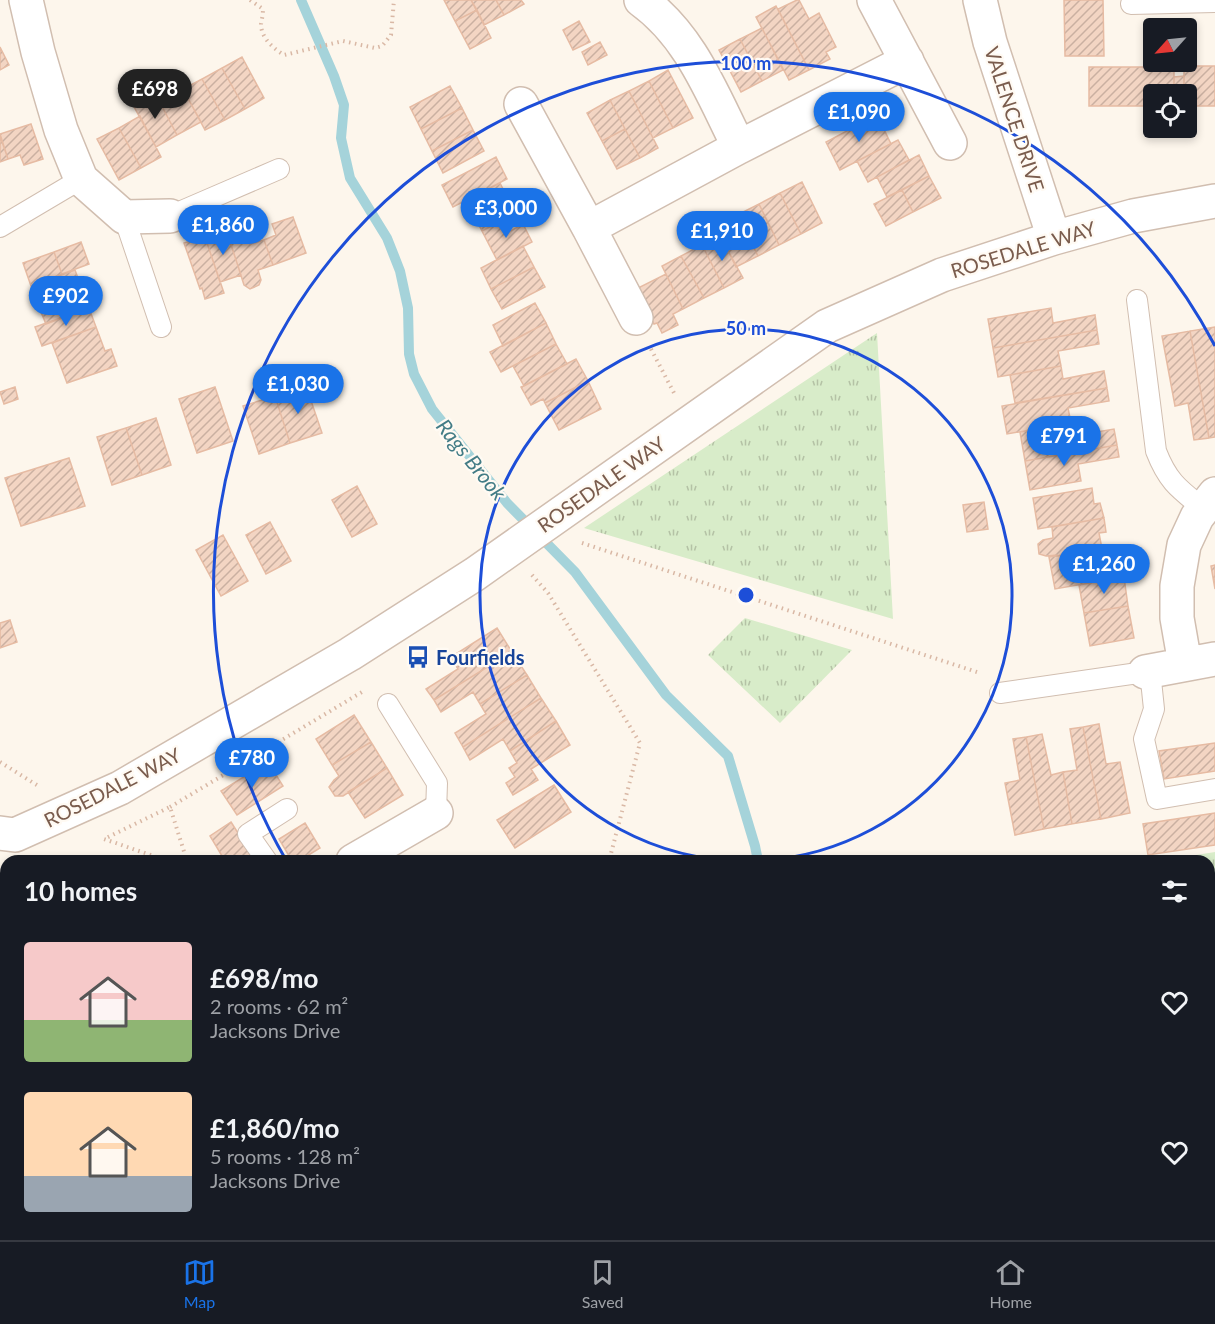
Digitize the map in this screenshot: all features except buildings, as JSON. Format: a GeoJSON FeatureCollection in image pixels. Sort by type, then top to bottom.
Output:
{"type":"FeatureCollection","features":[{"type":"Feature","properties":{"kind":"street"},"geometry":{"type":"LineString","coordinates":[[26,0],[38,52],[61,130],[81,179],[124,217],[170,216]]}},
{"type":"Feature","properties":{"kind":"street"},"geometry":{"type":"LineString","coordinates":[[642,0],[675,30],[692,53],[739,147]]}},
{"type":"Feature","properties":{"kind":"street"},"geometry":{"type":"LineString","coordinates":[[874,0],[950,143]]}},
{"type":"Feature","properties":{"kind":"street","name":"VALENCE DRIVE"},"geometry":{"type":"LineString","coordinates":[[980,0],[990,42],[1054,238]]}},
{"type":"Feature","properties":{"kind":"street"},"geometry":{"type":"LineString","coordinates":[[590,228],[739,147],[907,61]]}},
{"type":"Feature","properties":{"kind":"street"},"geometry":{"type":"LineString","coordinates":[[521,104],[590,228],[636,318]]}},
{"type":"Feature","properties":{"kind":"street","name":"ROSEDALE WAY"},"geometry":{"type":"LineString","coordinates":[[5,843],[129,783],[350,654],[475,574],[827,326],[942,275],[1054,238],[1133,216],[1215,201]]}},
{"type":"Feature","properties":{"kind":"street"},"geometry":{"type":"LineString","coordinates":[[1148,671],[1200,662],[1177,618],[1177,586],[1184,545],[1197,517],[1209,501]]}},
{"type":"Feature","properties":{"kind":"street"},"geometry":{"type":"LineString","coordinates":[[363,855],[436,813]]}},
{"type":"Feature","properties":{"kind":"lane"},"geometry":{"type":"LineString","coordinates":[[1131,4],[1215,2]]}},
{"type":"Feature","properties":{"kind":"lane"},"geometry":{"type":"LineString","coordinates":[[170,216],[279,169]]}},
{"type":"Feature","properties":{"kind":"lane"},"geometry":{"type":"LineString","coordinates":[[0,227],[81,179]]}},
{"type":"Feature","properties":{"kind":"lane"},"geometry":{"type":"LineString","coordinates":[[124,217],[161,327]]}},
{"type":"Feature","properties":{"kind":"lane"},"geometry":{"type":"LineString","coordinates":[[1137,300],[1156,451],[1164,472],[1175,486],[1209,501]]}},
{"type":"Feature","properties":{"kind":"lane"},"geometry":{"type":"LineString","coordinates":[[1000,693],[1148,671],[1154,709],[1144,739],[1157,799],[1215,789]]}},
{"type":"Feature","properties":{"kind":"lane"},"geometry":{"type":"LineString","coordinates":[[388,704],[437,783],[436,813]]}},
{"type":"Feature","properties":{"kind":"lane"},"geometry":{"type":"LineString","coordinates":[[263,855],[248,834],[287,809]]}},
{"type":"Feature","properties":{"kind":"path"},"geometry":{"type":"LineString","coordinates":[[250,0],[263,9],[261,26],[271,46],[284,56],[343,41],[375,48],[382,46],[391,35],[394,0]]}},
{"type":"Feature","properties":{"kind":"path"},"geometry":{"type":"LineString","coordinates":[[636,318],[689,423]]}},
{"type":"Feature","properties":{"kind":"path"},"geometry":{"type":"LineString","coordinates":[[538,528],[984,674]]}},
{"type":"Feature","properties":{"kind":"path"},"geometry":{"type":"LineString","coordinates":[[510,549],[548,593],[640,743],[611,855]]}},
{"type":"Feature","properties":{"kind":"path"},"geometry":{"type":"LineString","coordinates":[[0,762],[48,792]]}},
{"type":"Feature","properties":{"kind":"path"},"geometry":{"type":"LineString","coordinates":[[151,855],[104,839],[170,807],[185,855]]}},
{"type":"Feature","properties":{"kind":"green space"},"geometry":{"type":"Polygon","coordinates":[[[877,333],[893,619],[584,528],[877,333]]]}},
{"type":"Feature","properties":{"kind":"green space"},"geometry":{"type":"Polygon","coordinates":[[[745,618],[852,650],[780,723],[708,655],[745,618]]]}},
{"type":"Feature","properties":{"kind":"green space"},"geometry":{"type":"Polygon","coordinates":[[[1215,852],[1215,855],[1196,855],[1215,852]]]}},
{"type":"Feature","properties":{"kind":"waterway","name":"Rags Brook"},"geometry":{"type":"LineString","coordinates":[[301,0],[344,105],[341,138],[350,178],[387,238],[400,271],[408,308],[409,354],[414,374],[432,409],[507,503],[575,572],[666,695],[728,756],[757,855]]}},
{"type":"Feature","properties":{"kind":"place","name":"Fourfields"},"geometry":{"type":"Point","coordinates":[418,657]}}]}
